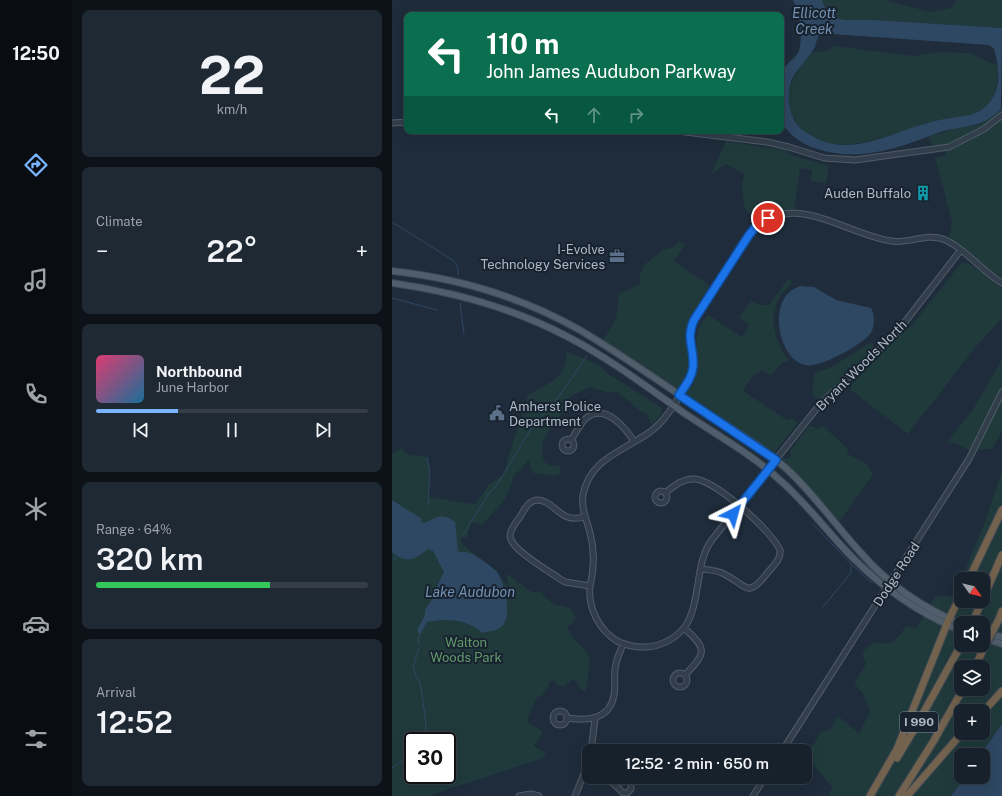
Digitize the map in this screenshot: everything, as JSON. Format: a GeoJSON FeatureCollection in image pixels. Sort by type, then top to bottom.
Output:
{"type":"FeatureCollection","features":[{"type":"Feature","properties":{"kind":"highway"},"geometry":{"type":"LineString","coordinates":[[972,572],[1002,510]]}},
{"type":"Feature","properties":{"kind":"highway"},"geometry":{"type":"LineString","coordinates":[[990,583],[1002,555]]}},
{"type":"Feature","properties":{"kind":"highway"},"geometry":{"type":"LineString","coordinates":[[872,796],[897,749],[955,608]]}},
{"type":"Feature","properties":{"kind":"highway"},"geometry":{"type":"LineString","coordinates":[[979,660],[1002,611]]}},
{"type":"Feature","properties":{"kind":"highway","name":"I 990"},"geometry":{"type":"LineString","coordinates":[[872,796],[915,728],[958,652]]}},
{"type":"Feature","properties":{"kind":"highway"},"geometry":{"type":"LineString","coordinates":[[990,704],[1002,691]]}},
{"type":"Feature","properties":{"kind":"highway","name":"I 990"},"geometry":{"type":"LineString","coordinates":[[899,796],[933,742],[959,696]]}},
{"type":"Feature","properties":{"kind":"highway"},"geometry":{"type":"LineString","coordinates":[[907,796],[956,740]]}},
{"type":"Feature","properties":{"kind":"main road"},"geometry":{"type":"LineString","coordinates":[[392,271],[424,274],[492,292],[528,305],[578,329],[776,460],[802,484],[861,553],[891,582],[954,626]]}},
{"type":"Feature","properties":{"kind":"main road"},"geometry":{"type":"LineString","coordinates":[[392,283],[468,297],[518,314],[571,339],[673,405],[768,470],[795,494],[855,560],[887,588],[917,608],[948,622],[954,623]]}},
{"type":"Feature","properties":{"kind":"main road"},"geometry":{"type":"LineString","coordinates":[[571,339],[578,329]]}},
{"type":"Feature","properties":{"kind":"main road"},"geometry":{"type":"LineString","coordinates":[[990,634],[1002,637]]}},
{"type":"Feature","properties":{"kind":"main road"},"geometry":{"type":"LineString","coordinates":[[990,640],[1002,644]]}},
{"type":"Feature","properties":{"kind":"street"},"geometry":{"type":"LineString","coordinates":[[702,134],[787,146],[820,158],[855,160],[949,147],[984,129],[1002,114]]}},
{"type":"Feature","properties":{"kind":"street"},"geometry":{"type":"LineString","coordinates":[[392,123],[404,122]]}},
{"type":"Feature","properties":{"kind":"street"},"geometry":{"type":"LineString","coordinates":[[685,675],[700,660],[702,649],[697,640],[684,628],[669,640],[657,645],[636,647],[623,644],[611,636],[599,624],[593,610],[590,586],[593,566],[593,551],[584,517],[583,497],[591,474],[602,461],[658,425],[673,405],[692,371],[693,362],[689,337],[694,320],[749,235],[766,219],[783,214],[808,216],[840,224],[890,241],[939,238],[948,242],[1002,282]]}},
{"type":"Feature","properties":{"kind":"street","name":"Bryant Woods North"},"geometry":{"type":"LineString","coordinates":[[684,628],[694,609],[706,548],[825,399],[894,336],[960,251]]}},
{"type":"Feature","properties":{"kind":"street","name":"Dodge Road"},"geometry":{"type":"LineString","coordinates":[[787,744],[969,459],[1002,392]]}},
{"type":"Feature","properties":{"kind":"street"},"geometry":{"type":"LineString","coordinates":[[572,440],[586,418],[594,414],[601,413],[609,416],[624,427],[634,441]]}},
{"type":"Feature","properties":{"kind":"street"},"geometry":{"type":"LineString","coordinates":[[665,493],[679,483],[696,479],[710,485],[740,505],[778,546],[780,553],[778,560],[758,585],[752,588],[744,587],[722,573],[701,569]]}},
{"type":"Feature","properties":{"kind":"street"},"geometry":{"type":"LineString","coordinates":[[584,517],[570,519],[543,502],[534,501],[527,505],[512,529],[510,537],[515,547],[560,579],[565,582],[590,586]]}},
{"type":"Feature","properties":{"kind":"street"},"geometry":{"type":"LineString","coordinates":[[567,718],[587,720],[595,719],[605,712],[613,701],[615,665],[623,644]]}},
{"type":"Feature","properties":{"kind":"street"},"geometry":{"type":"LineString","coordinates":[[593,744],[595,719]]}},
{"type":"Feature","properties":{"kind":"street"},"geometry":{"type":"LineString","coordinates":[[575,796],[582,783]]}},
{"type":"Feature","properties":{"kind":"street"},"geometry":{"type":"LineString","coordinates":[[752,796],[760,784]]}},
{"type":"Feature","properties":{"kind":"street"},"geometry":{"type":"LineString","coordinates":[[519,796],[531,794],[539,796]]}},
{"type":"Feature","properties":{"kind":"green space"},"geometry":{"type":"Polygon","coordinates":[[[822,0],[884,0],[931,12],[951,8],[956,0],[1002,0],[1002,28],[874,20],[845,20],[832,17],[827,13],[822,0]]]}},
{"type":"Feature","properties":{"kind":"green space"},"geometry":{"type":"Polygon","coordinates":[[[835,46],[913,56],[936,52],[969,53],[998,66],[996,89],[992,99],[984,108],[979,112],[965,117],[929,123],[875,140],[856,144],[837,144],[820,141],[805,132],[793,117],[789,108],[789,92],[791,84],[799,68],[809,53],[825,51],[835,46]]]}},
{"type":"Feature","properties":{"kind":"green space"},"geometry":{"type":"Polygon","coordinates":[[[1002,105],[1002,111],[979,130],[962,139],[933,149],[929,137],[957,128],[979,125],[1001,109],[1002,105]]]}},
{"type":"Feature","properties":{"kind":"green space"},"geometry":{"type":"Polygon","coordinates":[[[1002,117],[1002,279],[949,239],[952,222],[935,157],[947,155],[946,151],[982,133],[1002,117]]]}},
{"type":"Feature","properties":{"kind":"green space"},"geometry":{"type":"Polygon","coordinates":[[[726,141],[788,151],[788,154],[829,166],[826,183],[811,181],[812,170],[800,168],[794,211],[775,213],[759,220],[746,210],[744,204],[742,182],[745,174],[726,164],[711,174],[726,141]]]}},
{"type":"Feature","properties":{"kind":"green space"},"geometry":{"type":"Polygon","coordinates":[[[679,241],[685,245],[674,261],[709,285],[707,296],[688,328],[688,376],[679,388],[674,387],[603,340],[611,329],[617,313],[618,294],[640,284],[640,274],[646,263],[663,250],[674,247],[679,241]]]}},
{"type":"Feature","properties":{"kind":"green space"},"geometry":{"type":"Polygon","coordinates":[[[962,262],[970,264],[1002,288],[1002,318],[975,348],[908,434],[851,390],[851,385],[905,330],[912,325],[962,262]]]}},
{"type":"Feature","properties":{"kind":"green space"},"geometry":{"type":"Polygon","coordinates":[[[789,278],[792,284],[783,292],[778,301],[774,311],[774,321],[778,341],[789,361],[782,363],[771,376],[762,370],[752,377],[743,391],[787,420],[792,419],[798,423],[774,453],[687,396],[686,392],[693,384],[696,376],[697,334],[701,324],[708,315],[742,337],[750,324],[739,318],[751,300],[759,305],[769,305],[789,278]]]}},
{"type":"Feature","properties":{"kind":"green space"},"geometry":{"type":"Polygon","coordinates":[[[870,343],[873,344],[873,351],[819,401],[812,393],[814,373],[830,368],[870,343]]]}},
{"type":"Feature","properties":{"kind":"green space","name":"Walton Woods Park"},"geometry":{"type":"Polygon","coordinates":[[[566,351],[599,365],[607,373],[662,408],[662,413],[652,425],[646,413],[640,411],[617,391],[610,393],[590,387],[571,396],[563,411],[546,434],[542,451],[543,461],[551,466],[559,466],[562,473],[555,476],[533,473],[530,466],[530,459],[514,476],[506,498],[482,525],[471,522],[467,537],[460,539],[464,546],[497,571],[507,586],[509,587],[505,573],[532,592],[540,592],[553,604],[570,608],[575,615],[575,620],[567,628],[590,657],[587,688],[585,692],[581,690],[576,681],[572,680],[563,687],[555,684],[554,681],[549,682],[549,687],[542,695],[536,698],[527,722],[542,731],[539,740],[533,745],[546,753],[543,758],[428,796],[392,796],[392,454],[402,448],[406,454],[427,457],[430,472],[428,497],[476,504],[489,484],[503,475],[528,395],[556,378],[564,367],[566,351]]]}},
{"type":"Feature","properties":{"kind":"green space"},"geometry":{"type":"Polygon","coordinates":[[[1002,359],[1002,431],[992,449],[969,450],[955,443],[947,443],[974,408],[1002,359]]]}},
{"type":"Feature","properties":{"kind":"green space"},"geometry":{"type":"Polygon","coordinates":[[[811,426],[818,429],[822,426],[825,428],[847,448],[848,454],[866,464],[873,475],[839,522],[783,460],[783,458],[787,459],[791,456],[790,451],[808,427],[811,426]]]}},
{"type":"Feature","properties":{"kind":"green space"},"geometry":{"type":"Polygon","coordinates":[[[1002,471],[1002,724],[985,748],[954,748],[954,784],[960,784],[951,796],[828,796],[833,788],[812,763],[812,746],[821,733],[830,729],[838,716],[859,733],[870,712],[863,694],[854,683],[866,664],[862,652],[874,642],[886,643],[894,641],[907,625],[916,629],[935,596],[952,596],[954,592],[954,608],[990,608],[990,572],[964,572],[985,522],[1002,471]]]}},
{"type":"Feature","properties":{"kind":"water","name":"Ellicott Creek"},"geometry":{"type":"Polygon","coordinates":[[[793,0],[822,0],[827,13],[832,17],[845,20],[874,20],[1002,28],[1001,109],[985,121],[977,124],[944,131],[889,150],[873,153],[842,154],[809,146],[793,136],[784,125],[784,68],[798,53],[800,48],[801,34],[799,18],[793,0]],[[831,34],[819,35],[815,47],[798,70],[790,85],[790,110],[796,123],[805,132],[824,142],[837,145],[863,143],[934,121],[966,116],[976,113],[984,108],[990,102],[997,88],[998,65],[994,49],[989,45],[831,34]]]}},
{"type":"Feature","properties":{"kind":"water"},"geometry":{"type":"Polygon","coordinates":[[[800,286],[814,287],[836,300],[871,308],[874,321],[872,331],[858,344],[829,360],[811,365],[805,365],[798,362],[784,346],[780,331],[779,317],[782,302],[787,294],[800,286]]]}},
{"type":"Feature","properties":{"kind":"water","name":"Lake Audubon"},"geometry":{"type":"Polygon","coordinates":[[[392,500],[422,519],[421,522],[425,523],[440,516],[447,517],[455,522],[458,551],[470,553],[484,561],[499,575],[504,589],[507,605],[506,619],[502,626],[482,633],[476,628],[463,622],[442,620],[427,622],[420,635],[417,630],[425,615],[425,610],[438,590],[437,586],[444,572],[433,551],[428,549],[419,556],[410,559],[402,558],[392,552],[392,500]]]}},
{"type":"Feature","properties":{"kind":"water"},"geometry":{"type":"Polygon","coordinates":[[[1002,724],[1002,796],[951,796],[960,784],[990,784],[990,748],[985,748],[1002,724]]]}},
{"type":"Feature","properties":{"kind":"waterway"},"geometry":{"type":"LineString","coordinates":[[392,222],[454,261],[458,268],[458,275]]}},
{"type":"Feature","properties":{"kind":"waterway"},"geometry":{"type":"LineString","coordinates":[[392,298],[437,310]]}},
{"type":"Feature","properties":{"kind":"waterway"},"geometry":{"type":"LineString","coordinates":[[460,303],[464,334]]}},
{"type":"Feature","properties":{"kind":"waterway"},"geometry":{"type":"LineString","coordinates":[[463,535],[489,493],[497,485],[534,424],[552,406],[587,356]]}},
{"type":"Feature","properties":{"kind":"waterway"},"geometry":{"type":"LineString","coordinates":[[427,457],[430,472],[428,505]]}},
{"type":"Feature","properties":{"kind":"waterway"},"geometry":{"type":"LineString","coordinates":[[813,524],[852,565],[850,574],[823,607]]}},
{"type":"Feature","properties":{"kind":"waterway"},"geometry":{"type":"LineString","coordinates":[[393,561],[397,556]]}},
{"type":"Feature","properties":{"kind":"waterway"},"geometry":{"type":"LineString","coordinates":[[853,566],[872,583]]}},
{"type":"Feature","properties":{"kind":"waterway"},"geometry":{"type":"LineString","coordinates":[[419,644],[418,638],[420,635]]}},
{"type":"Feature","properties":{"kind":"waterway"},"geometry":{"type":"LineString","coordinates":[[419,648],[413,667],[420,682],[425,715],[426,729],[425,732]]}},
{"type":"Feature","properties":{"kind":"waterway"},"geometry":{"type":"LineString","coordinates":[[392,768],[404,759]]}},
{"type":"Feature","properties":{"kind":"place","name":"Auden Buffalo"},"geometry":{"type":"Point","coordinates":[923,193]}},
{"type":"Feature","properties":{"kind":"place","name":"I-Evolve Technology Services"},"geometry":{"type":"Point","coordinates":[617,256]}},
{"type":"Feature","properties":{"kind":"place","name":"Amherst Police Department"},"geometry":{"type":"Point","coordinates":[497,413]}},
{"type":"Feature","properties":{"kind":"route"},"geometry":{"type":"LineString","coordinates":[[733,514],[776,460],[679,395],[690,379],[692,371],[693,362],[689,337],[694,320],[749,235],[758,224],[768,218]]}}]}
